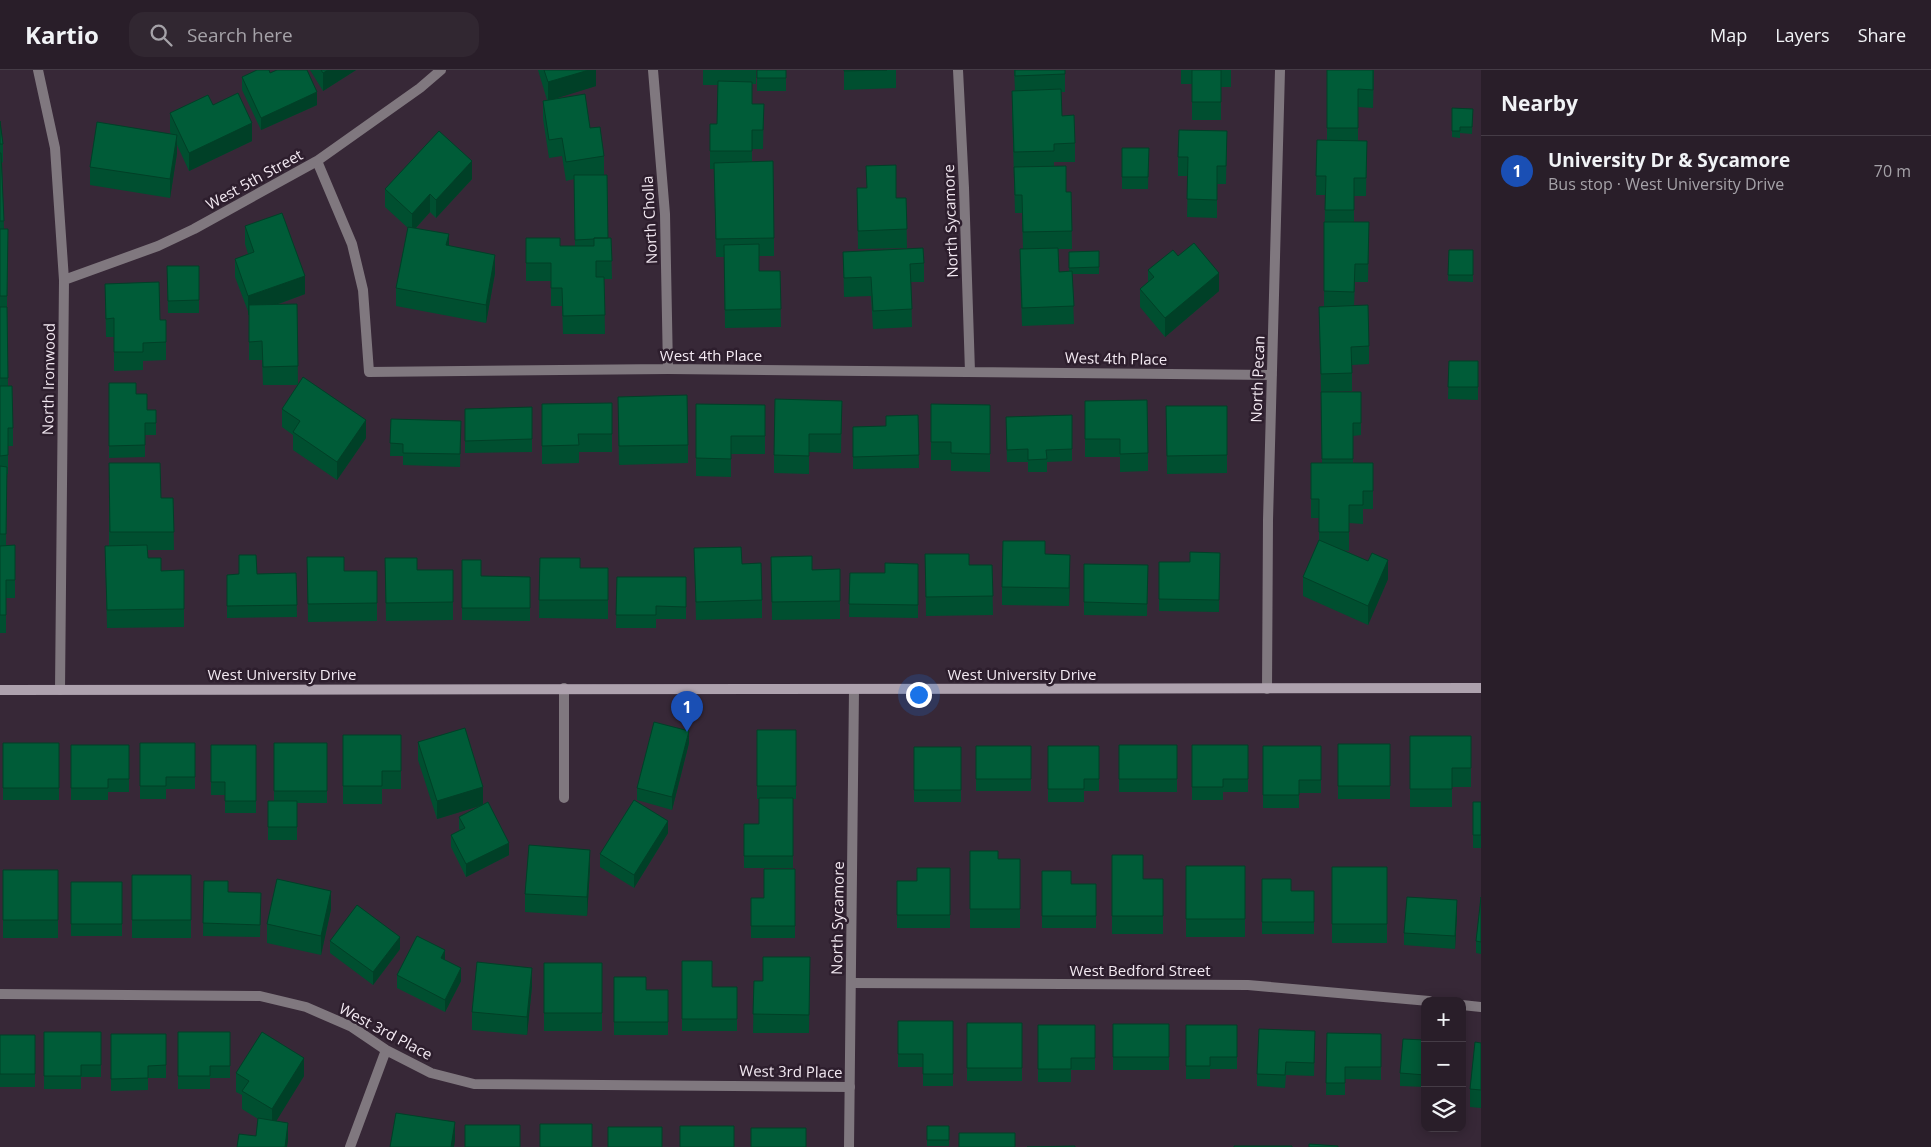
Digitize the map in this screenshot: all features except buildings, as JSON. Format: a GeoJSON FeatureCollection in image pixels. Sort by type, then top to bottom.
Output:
{"type":"FeatureCollection","features":[{"type":"Feature","properties":{"kind":"main road","name":"West University Drive"},"geometry":{"type":"LineString","coordinates":[[0,690],[1481,688]]}},
{"type":"Feature","properties":{"kind":"street","name":"North Ironwood"},"geometry":{"type":"LineString","coordinates":[[38,70],[55,148],[64,280],[60,690]]}},
{"type":"Feature","properties":{"kind":"street","name":"West 5th Street"},"geometry":{"type":"LineString","coordinates":[[64,280],[158,246],[194,229],[317,161],[420,88],[441,70]]}},
{"type":"Feature","properties":{"kind":"street","name":"North Cholla"},"geometry":{"type":"LineString","coordinates":[[653,70],[665,214],[668,369]]}},
{"type":"Feature","properties":{"kind":"street","name":"North Sycamore"},"geometry":{"type":"LineString","coordinates":[[958,70],[970,372]]}},
{"type":"Feature","properties":{"kind":"street","name":"North Pecan"},"geometry":{"type":"LineString","coordinates":[[1267,689],[1268,520],[1280,70]]}},
{"type":"Feature","properties":{"kind":"street","name":"West 4th Place"},"geometry":{"type":"LineString","coordinates":[[317,161],[352,244],[363,290],[369,372],[668,369],[1272,375]]}},
{"type":"Feature","properties":{"kind":"street"},"geometry":{"type":"LineString","coordinates":[[564,688],[564,798]]}},
{"type":"Feature","properties":{"kind":"street","name":"North Sycamore"},"geometry":{"type":"LineString","coordinates":[[849,1147],[854,689]]}},
{"type":"Feature","properties":{"kind":"street","name":"West Bedford Street"},"geometry":{"type":"LineString","coordinates":[[851,983],[1248,985],[1421,1000]]}},
{"type":"Feature","properties":{"kind":"street","name":"West 3rd Place"},"geometry":{"type":"LineString","coordinates":[[0,994],[260,996],[315,1011],[352,1027],[386,1050],[431,1072],[474,1084],[850,1087]]}},
{"type":"Feature","properties":{"kind":"street"},"geometry":{"type":"LineString","coordinates":[[1466,1005],[1481,1007]]}},
{"type":"Feature","properties":{"kind":"street"},"geometry":{"type":"LineString","coordinates":[[350,1147],[386,1050]]}},
{"type":"Feature","properties":{"kind":"place","name":"University Dr & Sycamore"},"geometry":{"type":"Point","coordinates":[687,732]}}]}
